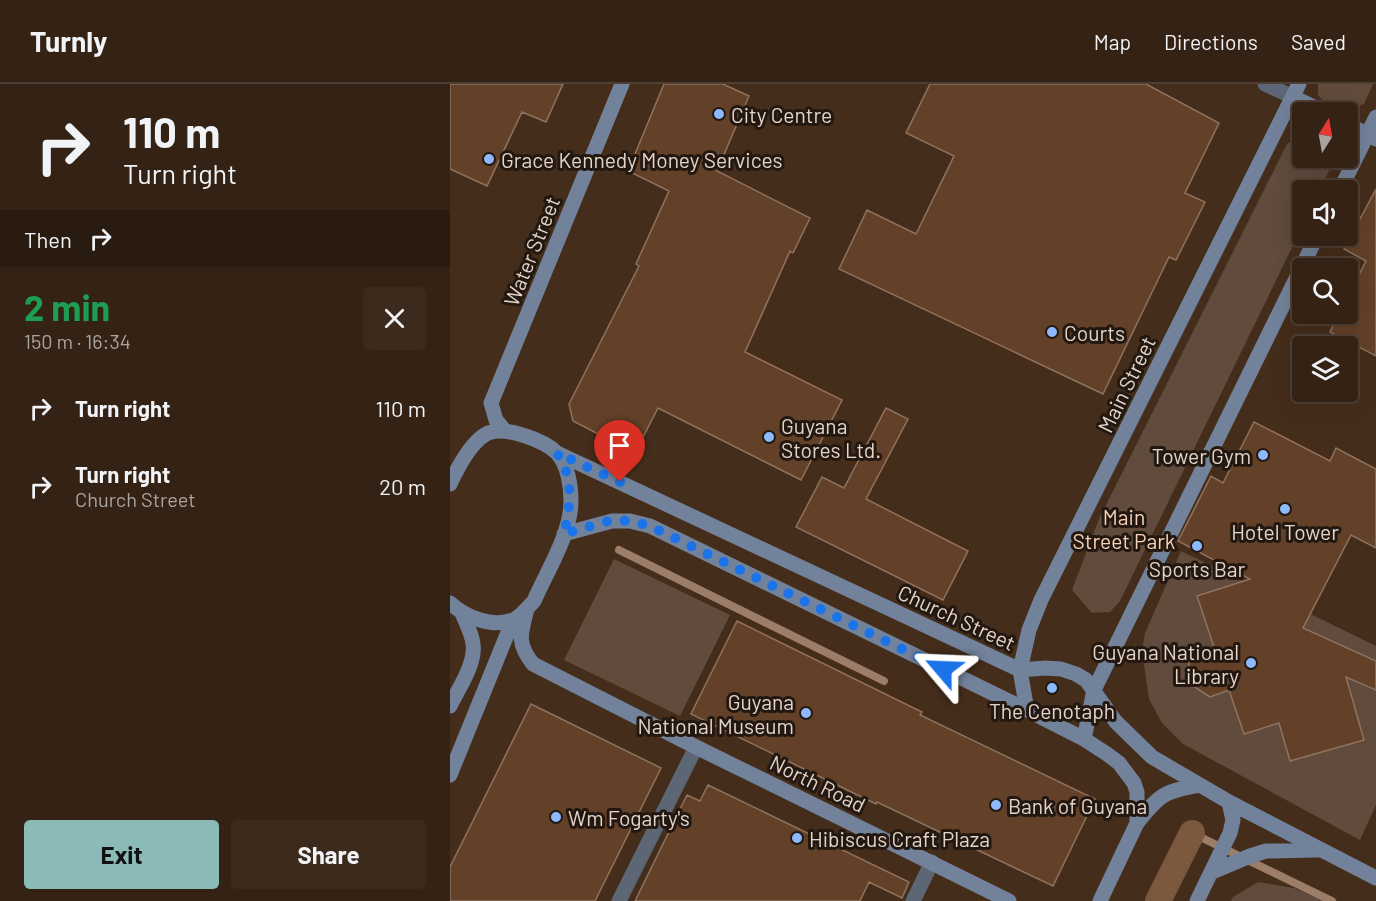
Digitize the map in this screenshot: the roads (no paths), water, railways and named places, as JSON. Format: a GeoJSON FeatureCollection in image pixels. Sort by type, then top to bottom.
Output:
{"type":"FeatureCollection","features":[{"type":"Feature","properties":{"kind":"street","name":"Water Street"},"geometry":{"type":"LineString","coordinates":[[506,431],[495,420],[491,403],[622,84]]}},
{"type":"Feature","properties":{"kind":"street"},"geometry":{"type":"LineString","coordinates":[[1265,84],[1296,91],[1311,102]]}},
{"type":"Feature","properties":{"kind":"street","name":"Main Street"},"geometry":{"type":"LineString","coordinates":[[1027,710],[1020,670],[1029,630],[1041,600],[1296,91]]}},
{"type":"Feature","properties":{"kind":"street"},"geometry":{"type":"LineString","coordinates":[[1346,180],[1372,137],[1376,117]]}},
{"type":"Feature","properties":{"kind":"street"},"geometry":{"type":"LineString","coordinates":[[1358,130],[1372,137]]}},
{"type":"Feature","properties":{"kind":"street"},"geometry":{"type":"LineString","coordinates":[[1084,739],[1094,690],[1312,246]]}},
{"type":"Feature","properties":{"kind":"street","name":"Church Street"},"geometry":{"type":"LineString","coordinates":[[506,431],[537,441],[557,453],[1020,670],[1045,668],[1068,671],[1086,680],[1116,722],[1152,757],[1230,802],[1376,878]]}},
{"type":"Feature","properties":{"kind":"street"},"geometry":{"type":"LineString","coordinates":[[450,484],[465,456],[480,440],[490,432],[506,431]]}},
{"type":"Feature","properties":{"kind":"street"},"geometry":{"type":"LineString","coordinates":[[450,775],[513,620],[534,600],[564,534],[570,510],[570,486],[567,473],[557,453]]}},
{"type":"Feature","properties":{"kind":"street"},"geometry":{"type":"LineString","coordinates":[[564,534],[612,520],[630,521],[650,526],[1027,710],[1084,739],[1119,763],[1134,783],[1137,792],[1137,823]]}},
{"type":"Feature","properties":{"kind":"street"},"geometry":{"type":"LineString","coordinates":[[456,608],[481,620],[496,622],[513,620]]}},
{"type":"Feature","properties":{"kind":"street"},"geometry":{"type":"LineString","coordinates":[[450,706],[470,663],[473,645],[456,608]]}},
{"type":"Feature","properties":{"kind":"street","name":"North Road"},"geometry":{"type":"LineString","coordinates":[[527,609],[521,643],[533,664],[696,747],[1010,901]]}},
{"type":"Feature","properties":{"kind":"street"},"geometry":{"type":"LineString","coordinates":[[619,901],[696,747]]}},
{"type":"Feature","properties":{"kind":"street"},"geometry":{"type":"LineString","coordinates":[[1100,901],[1137,823],[1154,800],[1172,790],[1200,785]]}},
{"type":"Feature","properties":{"kind":"street"},"geometry":{"type":"LineString","coordinates":[[1197,901],[1230,833],[1233,820],[1230,802]]}},
{"type":"Feature","properties":{"kind":"street"},"geometry":{"type":"LineString","coordinates":[[1212,872],[1266,851],[1319,850]]}},
{"type":"Feature","properties":{"kind":"street"},"geometry":{"type":"LineString","coordinates":[[913,901],[933,862]]}},
{"type":"Feature","properties":{"kind":"waterway"},"geometry":{"type":"LineString","coordinates":[[619,550],[884,681]]}},
{"type":"Feature","properties":{"kind":"waterway"},"geometry":{"type":"LineString","coordinates":[[1192,833],[1332,901]]}},
{"type":"Feature","properties":{"kind":"waterway"},"geometry":{"type":"LineString","coordinates":[[1158,901],[1192,833]]}},
{"type":"Feature","properties":{"kind":"place","name":"City Centre"},"geometry":{"type":"Point","coordinates":[719,114]}},
{"type":"Feature","properties":{"kind":"place","name":"Grace Kennedy Money Services"},"geometry":{"type":"Point","coordinates":[489,159]}},
{"type":"Feature","properties":{"kind":"place","name":"Courts"},"geometry":{"type":"Point","coordinates":[1052,332]}},
{"type":"Feature","properties":{"kind":"place","name":"Guyana Stores Ltd."},"geometry":{"type":"Point","coordinates":[769,437]}},
{"type":"Feature","properties":{"kind":"place","name":"Tower Gym"},"geometry":{"type":"Point","coordinates":[1263,455]}},
{"type":"Feature","properties":{"kind":"place","name":"Hotel Tower"},"geometry":{"type":"Point","coordinates":[1285,509]}},
{"type":"Feature","properties":{"kind":"place","name":"Sports Bar"},"geometry":{"type":"Point","coordinates":[1197,546]}},
{"type":"Feature","properties":{"kind":"place","name":"Guyana National Library"},"geometry":{"type":"Point","coordinates":[1251,663]}},
{"type":"Feature","properties":{"kind":"place","name":"The Cenotaph"},"geometry":{"type":"Point","coordinates":[1052,688]}},
{"type":"Feature","properties":{"kind":"place","name":"Guyana National Museum"},"geometry":{"type":"Point","coordinates":[806,713]}},
{"type":"Feature","properties":{"kind":"place","name":"Bank of Guyana"},"geometry":{"type":"Point","coordinates":[996,805]}},
{"type":"Feature","properties":{"kind":"place","name":"Wm Fogarty's"},"geometry":{"type":"Point","coordinates":[556,817]}},
{"type":"Feature","properties":{"kind":"place","name":"Hibiscus Craft Plaza"},"geometry":{"type":"Point","coordinates":[797,838]}},
{"type":"Feature","properties":{"kind":"park label","name":"Main Street Park"},"geometry":{"type":"Point","coordinates":[1124,528]}}]}
